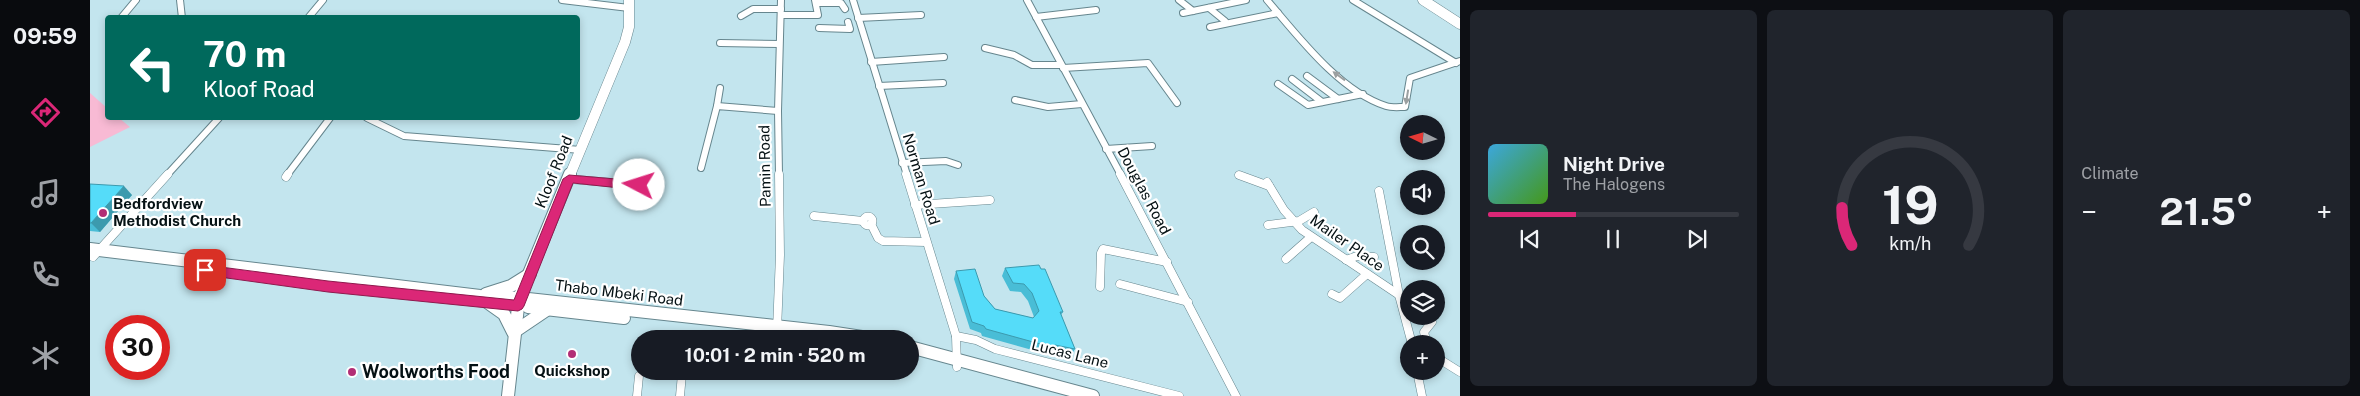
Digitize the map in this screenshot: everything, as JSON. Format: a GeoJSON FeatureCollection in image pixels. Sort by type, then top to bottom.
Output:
{"type":"FeatureCollection","features":[{"type":"Feature","properties":{"kind":"main road"},"geometry":{"type":"LineString","coordinates":[[1423,0],[1460,24]]}},
{"type":"Feature","properties":{"kind":"main road","name":"Kloof Road"},"geometry":{"type":"LineString","coordinates":[[508,396],[518,302],[625,42],[629,27],[629,4]]}},
{"type":"Feature","properties":{"kind":"main road"},"geometry":{"type":"LineString","coordinates":[[93,253],[138,262],[172,266],[238,270]]}},
{"type":"Feature","properties":{"kind":"main road"},"geometry":{"type":"LineString","coordinates":[[93,253],[238,270]]}},
{"type":"Feature","properties":{"kind":"main road","name":"Thabo Mbeki Road"},"geometry":{"type":"LineString","coordinates":[[238,270],[329,283],[786,330]]}},
{"type":"Feature","properties":{"kind":"main road"},"geometry":{"type":"LineString","coordinates":[[529,275],[533,292],[547,305],[514,334],[504,314],[483,299],[529,275]]}},
{"type":"Feature","properties":{"kind":"main road"},"geometry":{"type":"LineString","coordinates":[[919,350],[1062,396]]}},
{"type":"Feature","properties":{"kind":"main road"},"geometry":{"type":"LineString","coordinates":[[919,357],[957,363],[1094,396]]}},
{"type":"Feature","properties":{"kind":"street"},"geometry":{"type":"LineString","coordinates":[[124,15],[136,0]]}},
{"type":"Feature","properties":{"kind":"street"},"geometry":{"type":"LineString","coordinates":[[180,0],[182,15]]}},
{"type":"Feature","properties":{"kind":"street"},"geometry":{"type":"LineString","coordinates":[[310,15],[323,0]]}},
{"type":"Feature","properties":{"kind":"street"},"geometry":{"type":"LineString","coordinates":[[562,0],[629,4]]}},
{"type":"Feature","properties":{"kind":"street","name":"Pamin Road"},"geometry":{"type":"LineString","coordinates":[[777,329],[780,255],[778,111],[781,0]]}},
{"type":"Feature","properties":{"kind":"street","name":"Norman Road"},"geometry":{"type":"LineString","coordinates":[[853,0],[956,336],[957,363]]}},
{"type":"Feature","properties":{"kind":"street","name":"Douglas Road"},"geometry":{"type":"LineString","coordinates":[[1026,0],[1167,262],[1236,396]]}},
{"type":"Feature","properties":{"kind":"street"},"geometry":{"type":"LineString","coordinates":[[1179,0],[1192,11]]}},
{"type":"Feature","properties":{"kind":"street"},"geometry":{"type":"LineString","coordinates":[[1206,0],[1217,6]]}},
{"type":"Feature","properties":{"kind":"street"},"geometry":{"type":"LineString","coordinates":[[1183,13],[1246,0]]}},
{"type":"Feature","properties":{"kind":"street"},"geometry":{"type":"LineString","coordinates":[[1267,0],[1324,65],[1378,104],[1393,108],[1405,107],[1410,78],[1458,63]]}},
{"type":"Feature","properties":{"kind":"street"},"geometry":{"type":"LineString","coordinates":[[1354,0],[1458,63]]}},
{"type":"Feature","properties":{"kind":"street"},"geometry":{"type":"LineString","coordinates":[[845,8],[842,3],[816,2],[819,32],[850,29]]}},
{"type":"Feature","properties":{"kind":"street"},"geometry":{"type":"LineString","coordinates":[[1209,8],[1225,21]]}},
{"type":"Feature","properties":{"kind":"street"},"geometry":{"type":"LineString","coordinates":[[741,16],[753,9],[818,15]]}},
{"type":"Feature","properties":{"kind":"street"},"geometry":{"type":"LineString","coordinates":[[1036,17],[1096,10]]}},
{"type":"Feature","properties":{"kind":"street"},"geometry":{"type":"LineString","coordinates":[[1210,27],[1278,13]]}},
{"type":"Feature","properties":{"kind":"street"},"geometry":{"type":"LineString","coordinates":[[858,18],[921,14]]}},
{"type":"Feature","properties":{"kind":"street"},"geometry":{"type":"LineString","coordinates":[[720,43],[780,44]]}},
{"type":"Feature","properties":{"kind":"street"},"geometry":{"type":"LineString","coordinates":[[985,48],[1014,55],[1032,65],[1062,67],[1148,63],[1177,103]]}},
{"type":"Feature","properties":{"kind":"street"},"geometry":{"type":"LineString","coordinates":[[872,62],[944,57]]}},
{"type":"Feature","properties":{"kind":"street"},"geometry":{"type":"LineString","coordinates":[[1307,76],[1338,99]]}},
{"type":"Feature","properties":{"kind":"street"},"geometry":{"type":"LineString","coordinates":[[1292,79],[1322,102]]}},
{"type":"Feature","properties":{"kind":"street"},"geometry":{"type":"LineString","coordinates":[[879,86],[943,83]]}},
{"type":"Feature","properties":{"kind":"street"},"geometry":{"type":"LineString","coordinates":[[1278,84],[1302,103],[1308,104],[1363,94]]}},
{"type":"Feature","properties":{"kind":"street"},"geometry":{"type":"LineString","coordinates":[[700,168],[720,88]]}},
{"type":"Feature","properties":{"kind":"street"},"geometry":{"type":"LineString","coordinates":[[1015,100],[1048,107],[1082,104]]}},
{"type":"Feature","properties":{"kind":"street"},"geometry":{"type":"LineString","coordinates":[[716,106],[778,111]]}},
{"type":"Feature","properties":{"kind":"street"},"geometry":{"type":"LineString","coordinates":[[93,253],[217,120]]}},
{"type":"Feature","properties":{"kind":"street"},"geometry":{"type":"LineString","coordinates":[[286,177],[329,120]]}},
{"type":"Feature","properties":{"kind":"street"},"geometry":{"type":"LineString","coordinates":[[370,120],[404,136],[581,150]]}},
{"type":"Feature","properties":{"kind":"street"},"geometry":{"type":"LineString","coordinates":[[1106,149],[1152,146]]}},
{"type":"Feature","properties":{"kind":"street"},"geometry":{"type":"LineString","coordinates":[[902,163],[946,161],[958,165]]}},
{"type":"Feature","properties":{"kind":"street","name":"Mailer Place"},"geometry":{"type":"LineString","coordinates":[[1239,175],[1268,184],[1294,223],[1311,237],[1399,295]]}},
{"type":"Feature","properties":{"kind":"street"},"geometry":{"type":"LineString","coordinates":[[569,179],[639,185]]}},
{"type":"Feature","properties":{"kind":"street"},"geometry":{"type":"LineString","coordinates":[[1379,191],[1399,295],[1410,335]]}},
{"type":"Feature","properties":{"kind":"street"},"geometry":{"type":"LineString","coordinates":[[915,205],[990,200]]}},
{"type":"Feature","properties":{"kind":"street"},"geometry":{"type":"LineString","coordinates":[[1268,225],[1294,223],[1309,217],[1314,212]]}},
{"type":"Feature","properties":{"kind":"street"},"geometry":{"type":"LineString","coordinates":[[814,216],[867,223],[878,238],[883,241],[926,242]]}},
{"type":"Feature","properties":{"kind":"street"},"geometry":{"type":"LineString","coordinates":[[1286,259],[1311,237]]}},
{"type":"Feature","properties":{"kind":"street"},"geometry":{"type":"LineString","coordinates":[[1100,287],[1101,253],[1103,249],[1167,262]]}},
{"type":"Feature","properties":{"kind":"street"},"geometry":{"type":"LineString","coordinates":[[1346,260],[1357,256],[1374,258]]}},
{"type":"Feature","properties":{"kind":"street"},"geometry":{"type":"LineString","coordinates":[[1332,294],[1340,298],[1367,274]]}},
{"type":"Feature","properties":{"kind":"street"},"geometry":{"type":"LineString","coordinates":[[1120,284],[1188,302]]}},
{"type":"Feature","properties":{"kind":"street","name":"Lucas Lane"},"geometry":{"type":"LineString","coordinates":[[956,336],[976,340],[995,349],[1178,396]]}},
{"type":"Feature","properties":{"kind":"street"},"geometry":{"type":"LineString","coordinates":[[1445,363],[1460,372]]}},
{"type":"Feature","properties":{"kind":"street"},"geometry":{"type":"LineString","coordinates":[[637,396],[639,380]]}},
{"type":"Feature","properties":{"kind":"street"},"geometry":{"type":"LineString","coordinates":[[680,396],[681,380]]}},
{"type":"Feature","properties":{"kind":"street"},"geometry":{"type":"LineString","coordinates":[[1419,380],[1422,396]]}},
{"type":"Feature","properties":{"kind":"shaded area"},"geometry":{"type":"Polygon","coordinates":[[[90,93],[105,106],[105,120],[121,120],[130,127],[90,147],[90,93]]]}},
{"type":"Feature","properties":{"kind":"building"},"geometry":{"type":"Polygon","coordinates":[[[90,184],[124,186],[91,223],[90,223],[90,184]]]}},
{"type":"Feature","properties":{"kind":"building"},"geometry":{"type":"Polygon","coordinates":[[[1039,265],[1041,269],[1045,269],[1063,312],[1060,312],[1075,349],[1055,345],[1055,348],[986,329],[984,326],[972,322],[956,271],[975,269],[984,296],[995,309],[1033,318],[1039,311],[1032,293],[1024,284],[1013,283],[1005,268],[1039,265]]]}},
{"type":"Feature","properties":{"kind":"place","name":"Bedfordview Methodist Church"},"geometry":{"type":"Point","coordinates":[103,213]}},
{"type":"Feature","properties":{"kind":"place","name":"Quickshop"},"geometry":{"type":"Point","coordinates":[572,354]}},
{"type":"Feature","properties":{"kind":"place","name":"Woolworths Food"},"geometry":{"type":"Point","coordinates":[352,372]}},
{"type":"Feature","properties":{"kind":"route"},"geometry":{"type":"LineString","coordinates":[[205,270],[328,287],[518,306],[519,298],[569,179],[639,185]]}}]}
